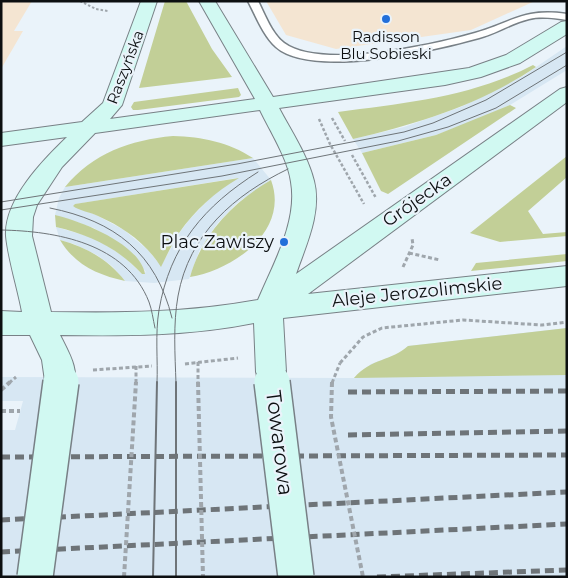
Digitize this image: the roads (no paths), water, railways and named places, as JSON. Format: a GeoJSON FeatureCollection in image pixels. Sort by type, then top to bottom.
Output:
{"type":"FeatureCollection","features":[{"type":"Feature","properties":{"kind":"main road","name":"Raszyńska"},"geometry":{"type":"LineString","coordinates":[[39,323],[19,236],[24,207],[54,162],[109,109],[116,97],[149,1]]}},
{"type":"Feature","properties":{"kind":"main road"},"geometry":{"type":"LineString","coordinates":[[207,1],[266,103],[297,165],[303,182],[303,212],[297,237],[268,308]]}},
{"type":"Feature","properties":{"kind":"main road"},"geometry":{"type":"LineString","coordinates":[[1,140],[421,83],[474,73],[513,59],[567,26]]}},
{"type":"Feature","properties":{"kind":"main road","name":"Grójecka"},"geometry":{"type":"LineString","coordinates":[[268,308],[567,93]]}},
{"type":"Feature","properties":{"kind":"main road","name":"Aleje Jerozolimskie"},"geometry":{"type":"LineString","coordinates":[[39,323],[85,325],[155,323],[220,316],[268,308],[567,276]]}},
{"type":"Feature","properties":{"kind":"main road","name":"Towarowa"},"geometry":{"type":"LineString","coordinates":[[268,308],[256,365],[296,577]]}},
{"type":"Feature","properties":{"kind":"main road"},"geometry":{"type":"LineString","coordinates":[[1,323],[39,323],[57,360],[76,375],[35,577]]}},
{"type":"Feature","properties":{"kind":"lane"},"geometry":{"type":"LineString","coordinates":[[252,1],[276,41],[282,47],[297,55],[317,58],[348,59],[455,42],[482,35],[524,17],[534,15],[567,16]]}},
{"type":"Feature","properties":{"kind":"tram line"},"geometry":{"type":"LineString","coordinates":[[1,202],[237,164],[404,132],[433,123],[486,100],[567,52]]}},
{"type":"Feature","properties":{"kind":"tram line"},"geometry":{"type":"LineString","coordinates":[[1,210],[222,176],[398,141],[448,127],[496,108],[567,65]]}},
{"type":"Feature","properties":{"kind":"tram line"},"geometry":{"type":"LineString","coordinates":[[176,383],[176,307],[184,274],[192,254],[203,235],[232,204],[268,179],[288,169]]}},
{"type":"Feature","properties":{"kind":"tram line"},"geometry":{"type":"LineString","coordinates":[[163,291],[172,266],[192,230],[221,199],[258,172]]}},
{"type":"Feature","properties":{"kind":"tram line"},"geometry":{"type":"LineString","coordinates":[[50,208],[73,214],[113,231],[144,258],[163,291]]}},
{"type":"Feature","properties":{"kind":"tram line"},"geometry":{"type":"LineString","coordinates":[[1,230],[44,233],[87,244],[107,254],[124,266],[138,282],[149,302],[155,328]]}},
{"type":"Feature","properties":{"kind":"tram line"},"geometry":{"type":"LineString","coordinates":[[157,382],[158,319],[163,291]]}},
{"type":"Feature","properties":{"kind":"tram line"},"geometry":{"type":"LineString","coordinates":[[163,291],[172,318]]}},
{"type":"Feature","properties":{"kind":"tram line"},"geometry":{"type":"LineString","coordinates":[[153,577],[157,382]]}},
{"type":"Feature","properties":{"kind":"tram line"},"geometry":{"type":"LineString","coordinates":[[176,383],[176,577]]}},
{"type":"Feature","properties":{"kind":"railway"},"geometry":{"type":"LineString","coordinates":[[348,392],[567,391]]}},
{"type":"Feature","properties":{"kind":"railway"},"geometry":{"type":"LineString","coordinates":[[348,435],[567,431]]}},
{"type":"Feature","properties":{"kind":"railway"},"geometry":{"type":"LineString","coordinates":[[1,457],[567,455]]}},
{"type":"Feature","properties":{"kind":"railway"},"geometry":{"type":"LineString","coordinates":[[1,520],[567,492]]}},
{"type":"Feature","properties":{"kind":"railway"},"geometry":{"type":"LineString","coordinates":[[1,552],[567,524]]}},
{"type":"Feature","properties":{"kind":"railway"},"geometry":{"type":"LineString","coordinates":[[377,577],[567,570]]}},
{"type":"Feature","properties":{"kind":"place","name":"Radisson Blu Sobieski"},"geometry":{"type":"Point","coordinates":[386,19]}},
{"type":"Feature","properties":{"kind":"place","name":"Plac Zawiszy"},"geometry":{"type":"Point","coordinates":[284,242]}}]}
